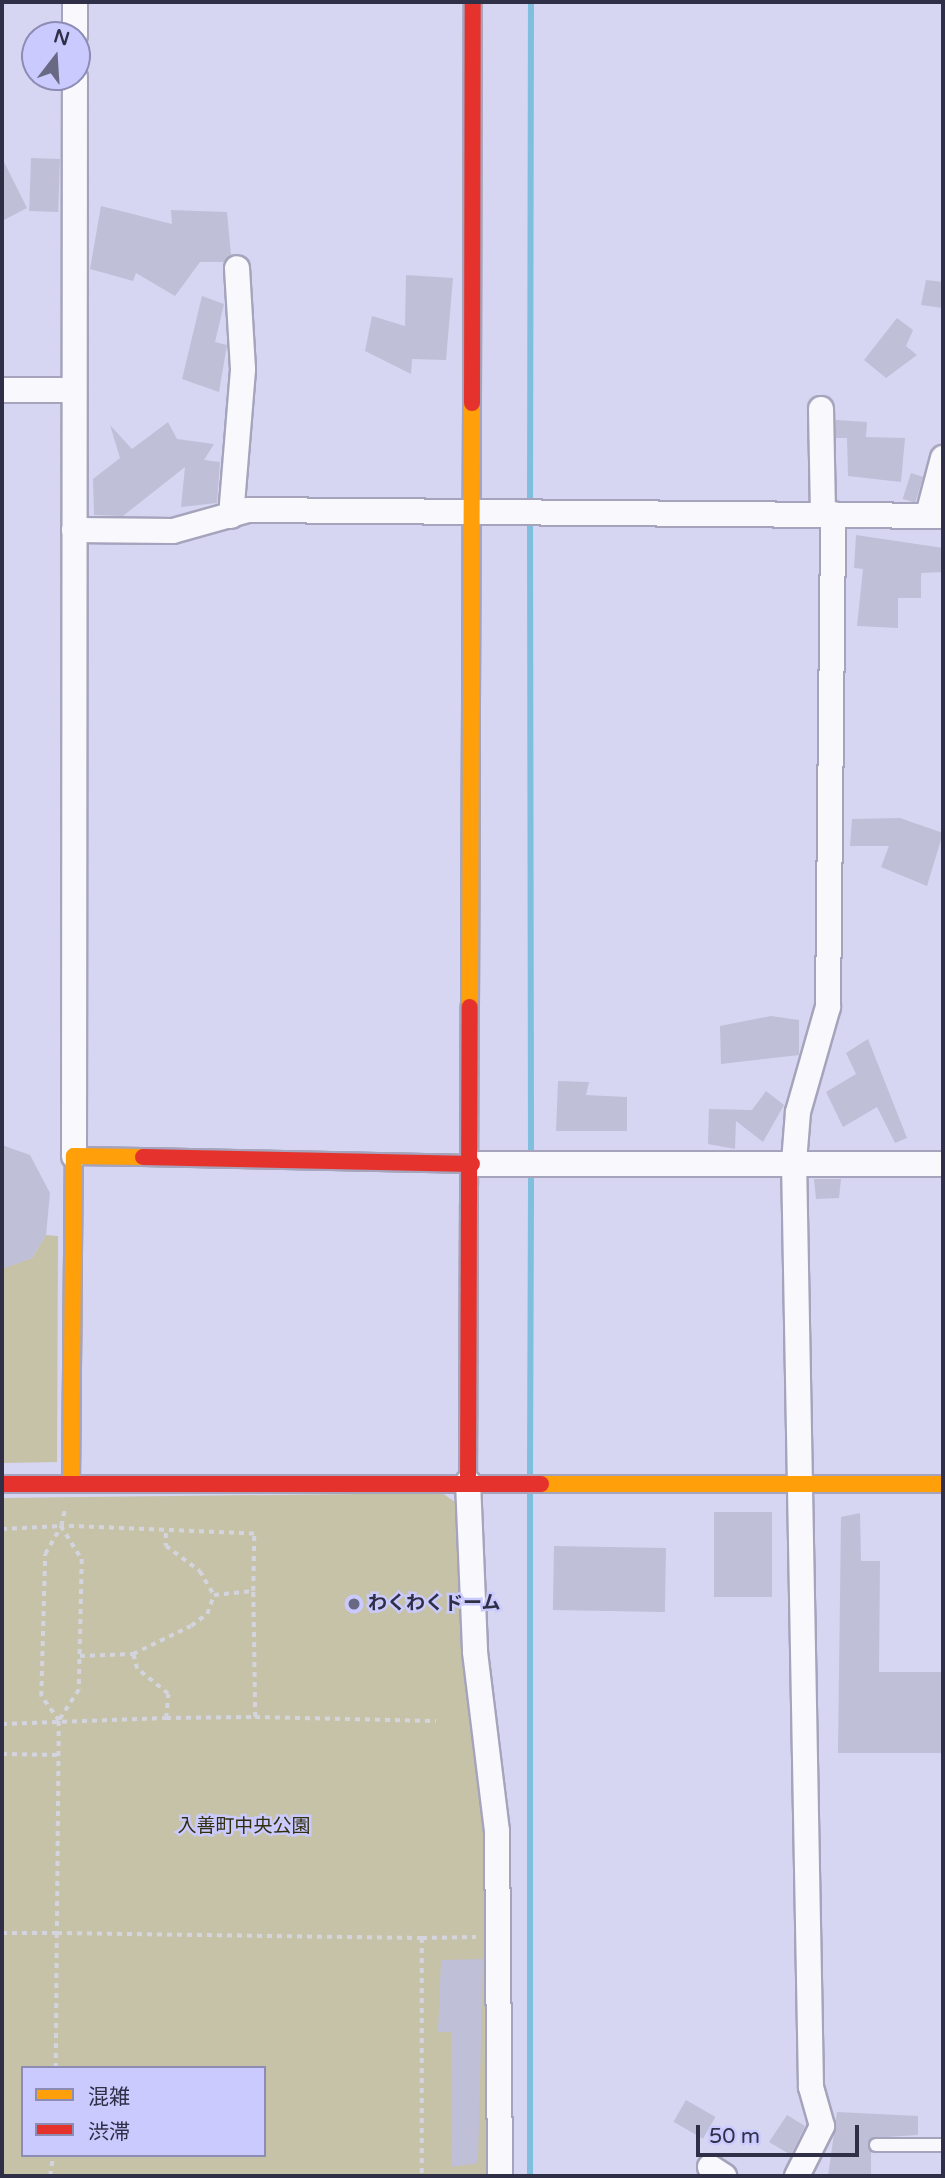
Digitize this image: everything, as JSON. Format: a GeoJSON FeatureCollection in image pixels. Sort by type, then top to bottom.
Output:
{"type":"FeatureCollection","features":[{"type":"Feature","properties":{"kind":"street"},"geometry":{"type":"LineString","coordinates":[[75,2],[75,21]]}},
{"type":"Feature","properties":{"kind":"street"},"geometry":{"type":"LineString","coordinates":[[473,2],[472,1164],[468,1482],[475,1652],[497,1831],[500,2176]]}},
{"type":"Feature","properties":{"kind":"street"},"geometry":{"type":"LineString","coordinates":[[71,1483],[74,530],[71,390],[75,91]]}},
{"type":"Feature","properties":{"kind":"street"},"geometry":{"type":"LineString","coordinates":[[231,516],[243,369],[237,268]]}},
{"type":"Feature","properties":{"kind":"street"},"geometry":{"type":"LineString","coordinates":[[2,390],[71,390]]}},
{"type":"Feature","properties":{"kind":"street"},"geometry":{"type":"LineString","coordinates":[[797,2176],[822,2126],[811,2087],[803,1483],[794,1162],[798,1112],[828,1007],[828,514],[821,409]]}},
{"type":"Feature","properties":{"kind":"street"},"geometry":{"type":"LineString","coordinates":[[74,530],[173,531],[248,510],[936,516],[943,458]]}},
{"type":"Feature","properties":{"kind":"street"},"geometry":{"type":"LineString","coordinates":[[74,1156],[472,1164],[943,1164]]}},
{"type":"Feature","properties":{"kind":"street"},"geometry":{"type":"LineString","coordinates":[[2,1484],[943,1484]]}},
{"type":"Feature","properties":{"kind":"lane"},"geometry":{"type":"LineString","coordinates":[[876,2145],[943,2145]]}},
{"type":"Feature","properties":{"kind":"path"},"geometry":{"type":"LineString","coordinates":[[59,1721],[41,1696],[45,1554],[61,1526],[71,1483]]}},
{"type":"Feature","properties":{"kind":"path"},"geometry":{"type":"LineString","coordinates":[[56,2066],[59,1721],[79,1690],[82,1559],[61,1526]]}},
{"type":"Feature","properties":{"kind":"path"},"geometry":{"type":"LineString","coordinates":[[2,1528],[61,1526],[166,1533],[254,1534],[255,1717]]}},
{"type":"Feature","properties":{"kind":"path"},"geometry":{"type":"LineString","coordinates":[[166,1533],[166,1546],[200,1571],[214,1595]]}},
{"type":"Feature","properties":{"kind":"path"},"geometry":{"type":"LineString","coordinates":[[214,1595],[253,1591]]}},
{"type":"Feature","properties":{"kind":"path"},"geometry":{"type":"LineString","coordinates":[[80,1656],[133,1654],[191,1626],[207,1614],[214,1595]]}},
{"type":"Feature","properties":{"kind":"path"},"geometry":{"type":"LineString","coordinates":[[133,1654],[137,1669],[168,1694],[166,1718]]}},
{"type":"Feature","properties":{"kind":"path"},"geometry":{"type":"LineString","coordinates":[[2,1724],[255,1717],[436,1721]]}},
{"type":"Feature","properties":{"kind":"path"},"geometry":{"type":"LineString","coordinates":[[2,1754],[59,1755]]}},
{"type":"Feature","properties":{"kind":"path"},"geometry":{"type":"LineString","coordinates":[[2,1933],[482,1937],[481,1924]]}},
{"type":"Feature","properties":{"kind":"path"},"geometry":{"type":"LineString","coordinates":[[422,1938],[422,2176]]}},
{"type":"Feature","properties":{"kind":"path"},"geometry":{"type":"LineString","coordinates":[[50,2176],[53,2157]]}},
{"type":"Feature","properties":{"kind":"green space"},"geometry":{"type":"Polygon","coordinates":[[[46,1235],[58,1236],[57,1462],[2,1463],[3,1268],[32,1258],[46,1235]]]}},
{"type":"Feature","properties":{"kind":"green space","name":"入善町中央公園"},"geometry":{"type":"Polygon","coordinates":[[[442,1493],[455,1502],[487,1833],[492,2176],[2,2176],[2,1498],[442,1493]]]}},
{"type":"Feature","properties":{"kind":"building"},"geometry":{"type":"Polygon","coordinates":[[[2,158],[27,208],[2,221],[2,158]]]}},
{"type":"Feature","properties":{"kind":"building"},"geometry":{"type":"Polygon","coordinates":[[[31,158],[60,159],[58,212],[29,211],[31,158]]]}},
{"type":"Feature","properties":{"kind":"building"},"geometry":{"type":"Polygon","coordinates":[[[101,206],[172,224],[171,210],[227,212],[231,255],[224,262],[200,262],[175,296],[136,273],[133,281],[90,269],[101,206]]]}},
{"type":"Feature","properties":{"kind":"building"},"geometry":{"type":"Polygon","coordinates":[[[406,275],[453,278],[446,360],[412,359],[411,374],[365,351],[372,316],[405,326],[406,275]]]}},
{"type":"Feature","properties":{"kind":"building"},"geometry":{"type":"Polygon","coordinates":[[[926,280],[943,282],[943,308],[921,305],[926,280]]]}},
{"type":"Feature","properties":{"kind":"building"},"geometry":{"type":"Polygon","coordinates":[[[202,296],[224,304],[215,342],[227,345],[219,392],[182,379],[202,296]]]}},
{"type":"Feature","properties":{"kind":"building"},"geometry":{"type":"Polygon","coordinates":[[[897,318],[913,330],[906,346],[917,355],[886,378],[864,360],[897,318]]]}},
{"type":"Feature","properties":{"kind":"building"},"geometry":{"type":"Polygon","coordinates":[[[836,420],[867,422],[866,437],[905,438],[901,482],[848,476],[847,438],[836,438],[836,420]]]}},
{"type":"Feature","properties":{"kind":"building"},"geometry":{"type":"Polygon","coordinates":[[[168,422],[177,439],[214,444],[204,460],[220,462],[217,503],[181,507],[185,467],[123,516],[94,515],[93,479],[120,458],[110,425],[132,449],[168,422]]]}},
{"type":"Feature","properties":{"kind":"building"},"geometry":{"type":"Polygon","coordinates":[[[911,473],[923,477],[915,503],[903,499],[911,473]]]}},
{"type":"Feature","properties":{"kind":"building"},"geometry":{"type":"Polygon","coordinates":[[[856,535],[943,548],[943,572],[921,573],[921,598],[898,598],[898,628],[857,626],[863,569],[854,568],[856,535]]]}},
{"type":"Feature","properties":{"kind":"building"},"geometry":{"type":"Polygon","coordinates":[[[900,818],[943,833],[927,886],[881,867],[889,846],[850,846],[852,819],[900,818]]]}},
{"type":"Feature","properties":{"kind":"building"},"geometry":{"type":"Polygon","coordinates":[[[771,1016],[799,1020],[799,1055],[721,1064],[720,1026],[771,1016]]]}},
{"type":"Feature","properties":{"kind":"building"},"geometry":{"type":"Polygon","coordinates":[[[868,1039],[907,1138],[895,1143],[877,1107],[843,1127],[826,1092],[856,1074],[846,1053],[868,1039]]]}},
{"type":"Feature","properties":{"kind":"building"},"geometry":{"type":"Polygon","coordinates":[[[558,1081],[589,1082],[586,1095],[627,1097],[627,1131],[556,1131],[558,1081]]]}},
{"type":"Feature","properties":{"kind":"building"},"geometry":{"type":"Polygon","coordinates":[[[766,1091],[784,1105],[763,1142],[736,1121],[735,1149],[708,1144],[709,1109],[752,1110],[766,1091]]]}},
{"type":"Feature","properties":{"kind":"building"},"geometry":{"type":"Polygon","coordinates":[[[2,1145],[30,1155],[50,1193],[46,1235],[32,1258],[2,1269],[2,1145]]]}},
{"type":"Feature","properties":{"kind":"building"},"geometry":{"type":"Polygon","coordinates":[[[814,1179],[841,1179],[839,1198],[816,1199],[814,1179]]]}},
{"type":"Feature","properties":{"kind":"building"},"geometry":{"type":"Polygon","coordinates":[[[714,1512],[772,1512],[772,1597],[714,1597],[714,1512]]]}},
{"type":"Feature","properties":{"kind":"building"},"geometry":{"type":"Polygon","coordinates":[[[860,1513],[861,1561],[880,1561],[879,1672],[943,1672],[943,1753],[838,1753],[841,1517],[860,1513]]]}},
{"type":"Feature","properties":{"kind":"building"},"geometry":{"type":"Polygon","coordinates":[[[554,1546],[666,1548],[665,1612],[553,1610],[554,1546]]]}},
{"type":"Feature","properties":{"kind":"building"},"geometry":{"type":"Polygon","coordinates":[[[483,1959],[478,2163],[452,2167],[451,2032],[438,2032],[441,1960],[483,1959]]]}},
{"type":"Feature","properties":{"kind":"building"},"geometry":{"type":"Polygon","coordinates":[[[686,2100],[715,2117],[703,2139],[673,2122],[686,2100]]]}},
{"type":"Feature","properties":{"kind":"building"},"geometry":{"type":"Polygon","coordinates":[[[837,2112],[918,2116],[918,2135],[871,2138],[871,2176],[828,2176],[837,2112]]]}},
{"type":"Feature","properties":{"kind":"building"},"geometry":{"type":"Polygon","coordinates":[[[787,2115],[805,2126],[791,2155],[769,2142],[787,2115]]]}},
{"type":"Feature","properties":{"kind":"waterway"},"geometry":{"type":"LineString","coordinates":[[530,508],[531,2]]}},
{"type":"Feature","properties":{"kind":"waterway"},"geometry":{"type":"LineString","coordinates":[[530,519],[531,1159]]}},
{"type":"Feature","properties":{"kind":"waterway"},"geometry":{"type":"LineString","coordinates":[[530,1474],[531,1170]]}},
{"type":"Feature","properties":{"kind":"waterway"},"geometry":{"type":"LineString","coordinates":[[530,1492],[530,2176]]}},
{"type":"Feature","properties":{"kind":"traffic: slow"},"geometry":{"type":"LineString","coordinates":[[470,1007],[472,403]]}},
{"type":"Feature","properties":{"kind":"traffic: slow"},"geometry":{"type":"LineString","coordinates":[[71,1483],[74,1156],[143,1157]]}},
{"type":"Feature","properties":{"kind":"traffic: slow"},"geometry":{"type":"LineString","coordinates":[[541,1484],[943,1484]]}},
{"type":"Feature","properties":{"kind":"traffic: jam"},"geometry":{"type":"LineString","coordinates":[[472,403],[473,2]]}},
{"type":"Feature","properties":{"kind":"traffic: jam"},"geometry":{"type":"LineString","coordinates":[[468,1482],[470,1007]]}},
{"type":"Feature","properties":{"kind":"traffic: jam"},"geometry":{"type":"LineString","coordinates":[[143,1157],[472,1164]]}},
{"type":"Feature","properties":{"kind":"traffic: jam"},"geometry":{"type":"LineString","coordinates":[[2,1484],[541,1484]]}},
{"type":"Feature","properties":{"kind":"place","name":"わくわくドーム"},"geometry":{"type":"Point","coordinates":[354,1604]}}]}
